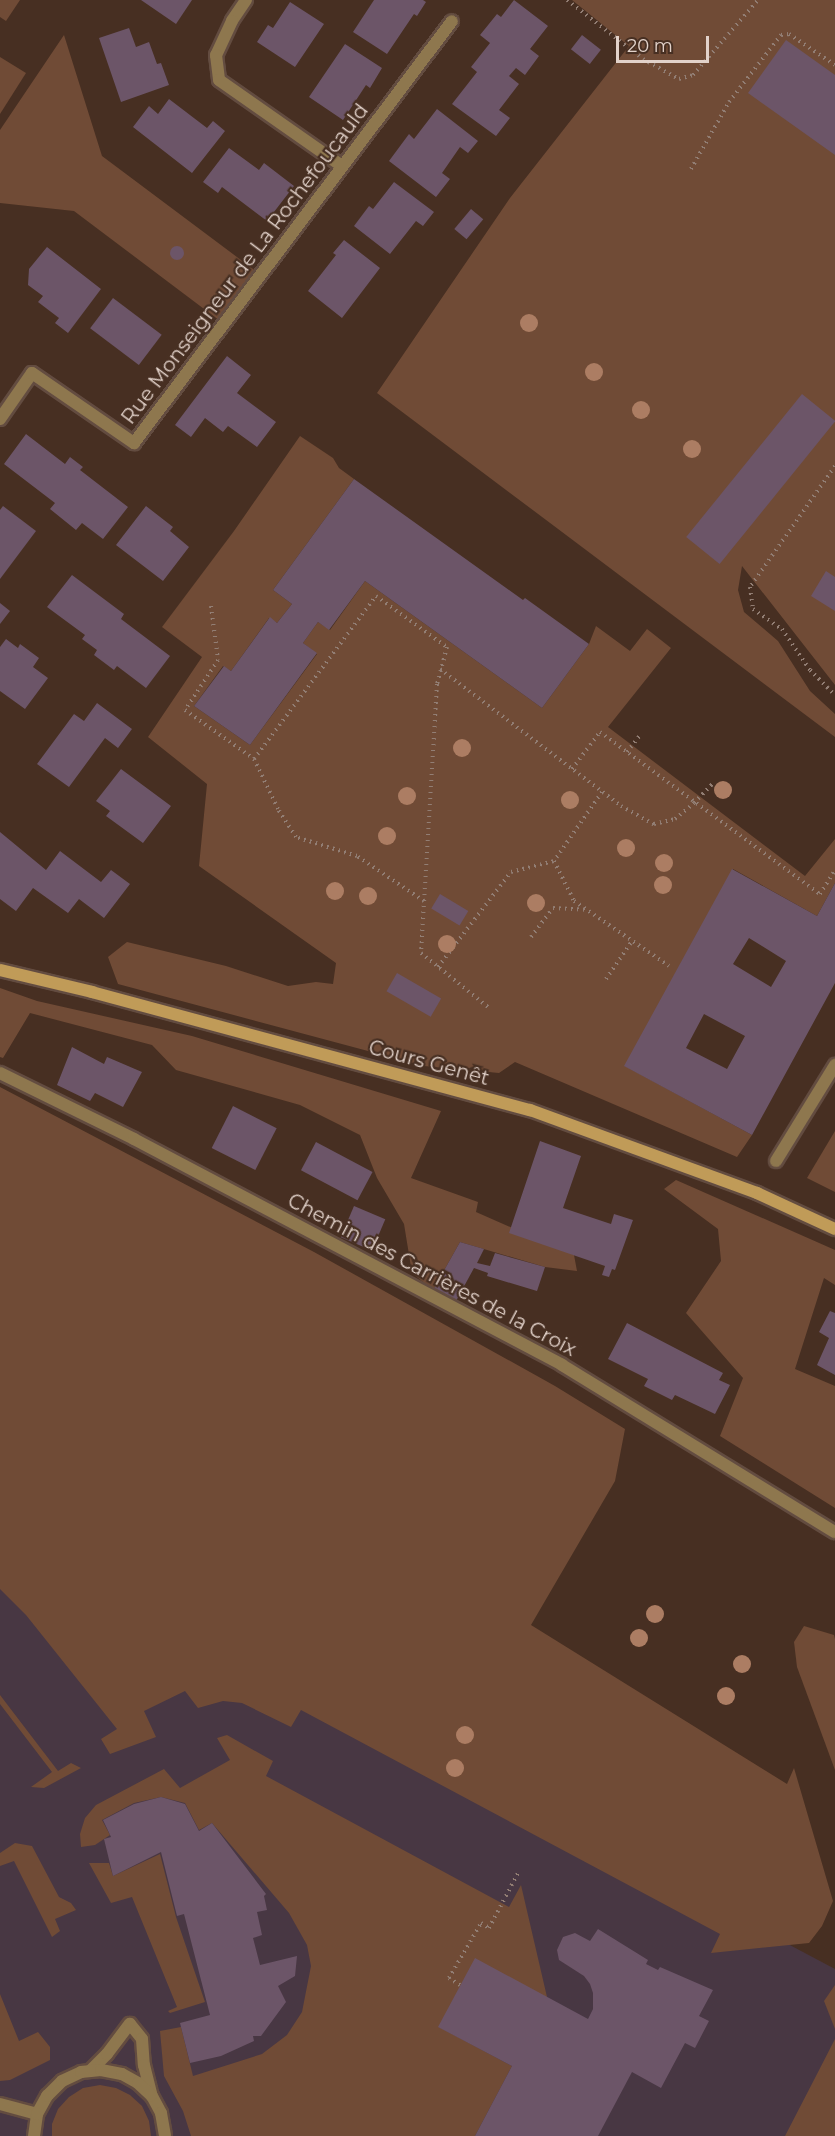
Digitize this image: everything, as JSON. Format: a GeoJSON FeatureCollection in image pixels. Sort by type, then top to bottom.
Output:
{"type":"FeatureCollection","features":[{"type":"Feature","properties":{"kind":"main road","name":"Cours Genêt"},"geometry":{"type":"LineString","coordinates":[[0,970],[92,992],[530,1110],[757,1193],[835,1229]]}},
{"type":"Feature","properties":{"kind":"street"},"geometry":{"type":"LineString","coordinates":[[246,0],[232,21],[216,55],[219,80],[342,166]]}},
{"type":"Feature","properties":{"kind":"street","name":"Rue Monseigneur de La Rochefoucauld"},"geometry":{"type":"LineString","coordinates":[[0,419],[32,373],[134,443],[452,21]]}},
{"type":"Feature","properties":{"kind":"street"},"geometry":{"type":"LineString","coordinates":[[776,1161],[835,1065]]}},
{"type":"Feature","properties":{"kind":"street","name":"Chemin des Carrières de la Croix"},"geometry":{"type":"LineString","coordinates":[[0,1073],[134,1139],[562,1365],[835,1532]]}},
{"type":"Feature","properties":{"kind":"street"},"geometry":{"type":"LineString","coordinates":[[90,2071],[130,2024],[142,2039],[144,2065],[152,2096],[161,2113],[165,2136]]}},
{"type":"Feature","properties":{"kind":"street"},"geometry":{"type":"LineString","coordinates":[[34,2136],[38,2114],[47,2096],[62,2081],[90,2071],[101,2070],[122,2074],[138,2083],[152,2096]]}},
{"type":"Feature","properties":{"kind":"street"},"geometry":{"type":"LineString","coordinates":[[0,2104],[38,2114]]}},
{"type":"Feature","properties":{"kind":"path"},"geometry":{"type":"LineString","coordinates":[[567,0],[643,59],[679,79],[693,75],[758,0]]}},
{"type":"Feature","properties":{"kind":"path"},"geometry":{"type":"LineString","coordinates":[[691,169],[729,102],[781,35],[789,34],[835,64]]}},
{"type":"Feature","properties":{"kind":"path"},"geometry":{"type":"LineString","coordinates":[[835,466],[750,587],[753,609],[782,629],[810,670],[835,695]]}},
{"type":"Feature","properties":{"kind":"path"},"geometry":{"type":"LineString","coordinates":[[254,759],[376,596],[447,647],[439,669],[422,953],[488,1007]]}},
{"type":"Feature","properties":{"kind":"path"},"geometry":{"type":"LineString","coordinates":[[211,606],[218,660],[185,710],[254,759],[278,809],[297,837],[357,856],[424,901]]}},
{"type":"Feature","properties":{"kind":"path"},"geometry":{"type":"LineString","coordinates":[[439,669],[602,792],[654,824],[675,819],[714,782]]}},
{"type":"Feature","properties":{"kind":"path"},"geometry":{"type":"LineString","coordinates":[[572,768],[600,732],[820,894],[835,870]]}},
{"type":"Feature","properties":{"kind":"path"},"geometry":{"type":"LineString","coordinates":[[627,752],[641,734]]}},
{"type":"Feature","properties":{"kind":"path"},"geometry":{"type":"LineString","coordinates":[[438,967],[511,872],[554,861],[602,792]]}},
{"type":"Feature","properties":{"kind":"path"},"geometry":{"type":"LineString","coordinates":[[554,861],[574,901],[669,966]]}},
{"type":"Feature","properties":{"kind":"path"},"geometry":{"type":"LineString","coordinates":[[531,937],[553,908],[587,910]]}},
{"type":"Feature","properties":{"kind":"path"},"geometry":{"type":"LineString","coordinates":[[606,979],[632,941]]}},
{"type":"Feature","properties":{"kind":"path"},"geometry":{"type":"LineString","coordinates":[[460,1985],[449,1978],[481,1923],[489,1928],[519,1871]]}},
{"type":"Feature","properties":{"kind":"shaded area"},"geometry":{"type":"Polygon","coordinates":[[[0,0],[20,0],[6,21],[0,17],[0,0]]]}},
{"type":"Feature","properties":{"kind":"shaded area"},"geometry":{"type":"Polygon","coordinates":[[[572,0],[835,0],[835,685],[742,566],[738,590],[744,612],[778,641],[810,691],[835,714],[835,737],[377,393],[510,198],[629,46],[572,0]]]}},
{"type":"Feature","properties":{"kind":"shaded area"},"geometry":{"type":"Polygon","coordinates":[[[64,35],[102,156],[261,275],[224,324],[74,211],[0,203],[0,130],[64,35]]]}},
{"type":"Feature","properties":{"kind":"shaded area"},"geometry":{"type":"Polygon","coordinates":[[[0,57],[26,73],[0,114],[0,57]]]}},
{"type":"Feature","properties":{"kind":"shaded area"},"geometry":{"type":"Polygon","coordinates":[[[300,436],[333,458],[339,468],[354,479],[273,590],[292,604],[277,623],[269,618],[231,671],[223,666],[194,706],[250,745],[317,654],[303,643],[318,622],[330,630],[365,581],[542,708],[589,644],[596,626],[630,651],[647,629],[671,648],[608,727],[805,876],[835,839],[835,883],[817,916],[733,869],[625,1066],[752,1135],[737,1157],[515,1062],[499,1073],[424,1066],[118,984],[108,957],[127,942],[226,966],[288,986],[316,982],[333,984],[336,963],[199,866],[207,784],[148,737],[202,657],[162,627],[234,531],[300,436]]]}},
{"type":"Feature","properties":{"kind":"shaded area"},"geometry":{"type":"Polygon","coordinates":[[[0,988],[37,1001],[192,1036],[441,1111],[411,1178],[478,1202],[476,1212],[574,1255],[577,1271],[545,1267],[460,1242],[433,1290],[412,1273],[404,1224],[377,1178],[360,1135],[300,1105],[176,1070],[152,1045],[30,1013],[3,1058],[0,1057],[0,988]]]}},
{"type":"Feature","properties":{"kind":"shaded area"},"geometry":{"type":"Polygon","coordinates":[[[0,1087],[314,1252],[555,1386],[625,1429],[615,1481],[531,1625],[787,1784],[794,1768],[833,1901],[822,1926],[809,1943],[711,1953],[720,1934],[301,1710],[291,1727],[242,1703],[223,1701],[198,1708],[185,1691],[144,1711],[156,1737],[110,1754],[101,1739],[117,1729],[26,1615],[0,1589],[0,1087]]]}},
{"type":"Feature","properties":{"kind":"shaded area"},"geometry":{"type":"Polygon","coordinates":[[[835,1131],[835,1192],[807,1178],[835,1131]]]}},
{"type":"Feature","properties":{"kind":"shaded area"},"geometry":{"type":"Polygon","coordinates":[[[676,1180],[835,1250],[835,1285],[824,1278],[795,1369],[835,1386],[835,1508],[720,1436],[743,1378],[686,1313],[721,1261],[718,1229],[664,1189],[676,1180]]]}},
{"type":"Feature","properties":{"kind":"shaded area"},"geometry":{"type":"Polygon","coordinates":[[[0,1547],[297,1683],[835,1969],[835,2136],[0,2136],[0,1547]]]}},
{"type":"Feature","properties":{"kind":"shaded area"},"geometry":{"type":"Polygon","coordinates":[[[804,1626],[834,1635],[835,1639],[835,1770],[797,1667],[794,1642],[804,1626]]]}},
{"type":"Feature","properties":{"kind":"shaded area"},"geometry":{"type":"Polygon","coordinates":[[[0,1695],[58,1771],[71,1763],[81,1768],[44,1788],[31,1787],[52,1772],[0,1704],[0,1695]]]}},
{"type":"Feature","properties":{"kind":"shaded area"},"geometry":{"type":"Polygon","coordinates":[[[227,1735],[273,1761],[266,1776],[509,1907],[521,1885],[547,1997],[439,2027],[512,2066],[475,2136],[191,2136],[183,2111],[164,2076],[160,2031],[181,2027],[193,2076],[262,2054],[287,2035],[302,2012],[311,1966],[307,1945],[289,1913],[212,1823],[199,1830],[185,1803],[161,1797],[134,1803],[102,1820],[110,1835],[95,1845],[81,1847],[80,1834],[85,1818],[96,1805],[164,1769],[180,1788],[230,1760],[217,1738],[227,1735]]]}},
{"type":"Feature","properties":{"kind":"shaded area"},"geometry":{"type":"Polygon","coordinates":[[[15,1843],[32,1846],[59,1897],[71,1903],[76,1910],[55,1919],[60,1931],[52,1937],[14,1861],[0,1866],[0,1853],[15,1843]]]}},
{"type":"Feature","properties":{"kind":"shaded area"},"geometry":{"type":"Polygon","coordinates":[[[160,1854],[176,1917],[205,2002],[170,2013],[168,2011],[177,2007],[132,1897],[111,1903],[89,1863],[109,1863],[113,1876],[160,1854]]]}},
{"type":"Feature","properties":{"kind":"shaded area"},"geometry":{"type":"Polygon","coordinates":[[[835,1985],[835,2029],[824,2001],[835,1985]]]}},
{"type":"Feature","properties":{"kind":"shaded area"},"geometry":{"type":"Polygon","coordinates":[[[0,1994],[19,2041],[38,2032],[50,2047],[50,2060],[10,2080],[0,2081],[0,1994]]]}},
{"type":"Feature","properties":{"kind":"shaded area"},"geometry":{"type":"Polygon","coordinates":[[[835,2039],[835,2136],[785,2136],[816,2076],[835,2039]]]}},
{"type":"Feature","properties":{"kind":"shaded area"},"geometry":{"type":"Polygon","coordinates":[[[100,2085],[116,2088],[130,2095],[142,2106],[149,2121],[151,2136],[52,2136],[52,2124],[58,2109],[69,2097],[83,2088],[100,2085]]]}},
{"type":"Feature","properties":{"kind":"building"},"geometry":{"type":"Polygon","coordinates":[[[141,0],[192,0],[176,24],[141,0]]]}},
{"type":"Feature","properties":{"kind":"building"},"geometry":{"type":"Polygon","coordinates":[[[374,0],[423,0],[426,2],[417,16],[414,14],[387,54],[353,32],[374,0]]]}},
{"type":"Feature","properties":{"kind":"building"},"geometry":{"type":"Polygon","coordinates":[[[514,0],[548,26],[530,49],[539,56],[525,75],[516,68],[509,76],[519,84],[499,110],[510,118],[496,136],[452,104],[477,72],[471,67],[490,43],[480,35],[497,14],[501,17],[514,0]]]}},
{"type":"Feature","properties":{"kind":"building"},"geometry":{"type":"Polygon","coordinates":[[[290,2],[324,24],[295,67],[257,42],[268,25],[273,28],[290,2]]]}},
{"type":"Feature","properties":{"kind":"building"},"geometry":{"type":"Polygon","coordinates":[[[129,28],[136,47],[149,42],[157,64],[161,63],[169,85],[121,102],[99,38],[129,28]]]}},
{"type":"Feature","properties":{"kind":"building"},"geometry":{"type":"Polygon","coordinates":[[[582,35],[601,50],[590,64],[571,49],[582,35]]]}},
{"type":"Feature","properties":{"kind":"building"},"geometry":{"type":"Polygon","coordinates":[[[786,40],[835,75],[835,155],[748,93],[786,40]]]}},
{"type":"Feature","properties":{"kind":"building"},"geometry":{"type":"Polygon","coordinates":[[[345,44],[382,68],[370,88],[366,85],[343,120],[309,97],[345,44]]]}},
{"type":"Feature","properties":{"kind":"building"},"geometry":{"type":"Polygon","coordinates":[[[169,99],[207,128],[213,121],[225,131],[192,173],[133,127],[149,106],[158,114],[169,99]]]}},
{"type":"Feature","properties":{"kind":"building"},"geometry":{"type":"Polygon","coordinates":[[[437,109],[478,141],[468,153],[460,147],[442,173],[450,179],[436,197],[389,161],[409,134],[414,139],[437,109]]]}},
{"type":"Feature","properties":{"kind":"building"},"geometry":{"type":"Polygon","coordinates":[[[229,148],[259,170],[264,163],[294,186],[267,221],[222,187],[218,193],[203,182],[229,148]]]}},
{"type":"Feature","properties":{"kind":"building"},"geometry":{"type":"Polygon","coordinates":[[[394,182],[434,212],[423,226],[416,221],[390,254],[354,226],[369,206],[373,209],[394,182]]]}},
{"type":"Feature","properties":{"kind":"building"},"geometry":{"type":"Polygon","coordinates":[[[471,209],[483,219],[467,239],[454,229],[471,209]]]}},
{"type":"Feature","properties":{"kind":"building"},"geometry":{"type":"Polygon","coordinates":[[[344,240],[380,268],[342,318],[308,291],[336,255],[333,253],[344,240]]]}},
{"type":"Feature","properties":{"kind":"building"},"geometry":{"type":"Polygon","coordinates":[[[174,246],[180,246],[184,253],[180,260],[174,260],[170,256],[170,250],[174,246]]]}},
{"type":"Feature","properties":{"kind":"building"},"geometry":{"type":"Polygon","coordinates":[[[47,247],[101,289],[68,333],[55,323],[59,318],[38,302],[43,296],[28,285],[29,269],[47,247]]]}},
{"type":"Feature","properties":{"kind":"building"},"geometry":{"type":"Polygon","coordinates":[[[113,298],[162,335],[139,365],[90,328],[113,298]]]}},
{"type":"Feature","properties":{"kind":"building"},"geometry":{"type":"Polygon","coordinates":[[[227,356],[251,375],[237,393],[276,422],[257,447],[228,426],[223,432],[205,418],[191,437],[175,425],[227,356]]]}},
{"type":"Feature","properties":{"kind":"building"},"geometry":{"type":"Polygon","coordinates":[[[802,394],[835,422],[720,564],[686,537],[802,394]]]}},
{"type":"Feature","properties":{"kind":"building"},"geometry":{"type":"Polygon","coordinates":[[[26,434],[65,464],[70,457],[83,467],[80,470],[128,507],[103,539],[82,523],[76,530],[50,509],[55,503],[4,464],[26,434]]]}},
{"type":"Feature","properties":{"kind":"building"},"geometry":{"type":"Polygon","coordinates":[[[354,479],[523,600],[525,598],[589,644],[542,708],[365,581],[329,630],[318,622],[303,643],[317,653],[250,745],[194,706],[224,666],[231,671],[270,617],[277,623],[292,604],[273,590],[354,479]]]}},
{"type":"Feature","properties":{"kind":"building"},"geometry":{"type":"Polygon","coordinates":[[[3,506],[36,531],[0,579],[0,510],[3,506]]]}},
{"type":"Feature","properties":{"kind":"building"},"geometry":{"type":"Polygon","coordinates":[[[146,506],[173,527],[170,531],[189,547],[163,581],[116,545],[146,506]]]}},
{"type":"Feature","properties":{"kind":"building"},"geometry":{"type":"Polygon","coordinates":[[[826,571],[835,577],[835,611],[811,596],[826,571]]]}},
{"type":"Feature","properties":{"kind":"building"},"geometry":{"type":"Polygon","coordinates":[[[72,575],[124,614],[121,619],[170,656],[146,688],[117,666],[114,670],[94,655],[97,650],[82,639],[85,635],[47,607],[72,575]]]}},
{"type":"Feature","properties":{"kind":"building"},"geometry":{"type":"Polygon","coordinates":[[[0,603],[10,611],[0,624],[0,603]]]}},
{"type":"Feature","properties":{"kind":"building"},"geometry":{"type":"Polygon","coordinates":[[[6,639],[18,648],[20,644],[39,658],[33,667],[48,678],[25,709],[0,691],[0,647],[6,639]]]}},
{"type":"Feature","properties":{"kind":"building"},"geometry":{"type":"Polygon","coordinates":[[[97,703],[132,729],[118,748],[105,738],[69,787],[37,764],[74,714],[84,721],[97,703]]]}},
{"type":"Feature","properties":{"kind":"building"},"geometry":{"type":"Polygon","coordinates":[[[121,769],[171,806],[143,843],[106,816],[110,811],[96,801],[121,769]]]}},
{"type":"Feature","properties":{"kind":"building"},"geometry":{"type":"Polygon","coordinates":[[[0,832],[46,870],[60,851],[101,882],[111,870],[130,884],[104,918],[79,899],[68,913],[33,888],[16,911],[0,899],[0,832]]]}},
{"type":"Feature","properties":{"kind":"building"},"geometry":{"type":"Polygon","coordinates":[[[732,869],[817,916],[835,883],[835,983],[752,1135],[624,1066],[732,869]],[[749,938],[733,964],[771,987],[786,961],[749,938]],[[704,1014],[686,1048],[727,1069],[745,1036],[704,1014]]]}},
{"type":"Feature","properties":{"kind":"building"},"geometry":{"type":"Polygon","coordinates":[[[440,894],[468,911],[460,926],[431,909],[440,894]]]}},
{"type":"Feature","properties":{"kind":"building"},"geometry":{"type":"Polygon","coordinates":[[[397,973],[441,998],[431,1017],[386,991],[397,973]]]}},
{"type":"Feature","properties":{"kind":"building"},"geometry":{"type":"Polygon","coordinates":[[[72,1047],[104,1064],[107,1057],[142,1072],[123,1107],[95,1093],[90,1101],[57,1085],[72,1047]]]}},
{"type":"Feature","properties":{"kind":"building"},"geometry":{"type":"Polygon","coordinates":[[[233,1106],[277,1128],[255,1170],[212,1148],[233,1106]]]}},
{"type":"Feature","properties":{"kind":"building"},"geometry":{"type":"Polygon","coordinates":[[[540,1141],[581,1156],[563,1208],[611,1224],[614,1214],[633,1220],[615,1270],[612,1269],[609,1277],[602,1275],[605,1266],[509,1233],[540,1141]]]}},
{"type":"Feature","properties":{"kind":"building"},"geometry":{"type":"Polygon","coordinates":[[[316,1142],[373,1172],[357,1200],[301,1170],[316,1142]]]}},
{"type":"Feature","properties":{"kind":"building"},"geometry":{"type":"Polygon","coordinates":[[[354,1206],[385,1219],[372,1251],[341,1237],[354,1206]]]}},
{"type":"Feature","properties":{"kind":"building"},"geometry":{"type":"Polygon","coordinates":[[[460,1242],[484,1249],[477,1263],[490,1266],[495,1253],[545,1267],[537,1291],[487,1276],[488,1273],[474,1268],[455,1303],[433,1290],[460,1242]]]}},
{"type":"Feature","properties":{"kind":"building"},"geometry":{"type":"Polygon","coordinates":[[[830,1311],[835,1313],[835,1375],[817,1365],[829,1338],[819,1332],[830,1311]]]}},
{"type":"Feature","properties":{"kind":"building"},"geometry":{"type":"Polygon","coordinates":[[[627,1323],[723,1373],[719,1380],[730,1385],[715,1414],[675,1395],[672,1400],[644,1386],[648,1379],[608,1359],[627,1323]]]}},
{"type":"Feature","properties":{"kind":"building"},"geometry":{"type":"Polygon","coordinates":[[[161,1797],[185,1804],[199,1831],[212,1823],[266,1894],[264,1896],[267,1910],[257,1912],[262,1935],[253,1938],[260,1965],[297,1956],[295,1976],[278,1986],[286,2002],[261,2036],[253,2036],[254,2041],[221,2056],[190,2063],[180,2023],[210,2015],[184,1914],[177,1916],[161,1852],[113,1876],[104,1839],[111,1837],[103,1820],[134,1804],[161,1797]]]}},
{"type":"Feature","properties":{"kind":"building"},"geometry":{"type":"Polygon","coordinates":[[[598,1929],[648,1960],[646,1964],[658,1970],[660,1967],[713,1990],[699,2016],[709,2021],[695,2048],[685,2043],[661,2088],[632,2072],[598,2136],[475,2136],[512,2066],[438,2027],[475,1958],[588,2019],[593,2009],[593,1993],[590,1984],[584,1976],[559,1960],[557,1950],[563,1937],[575,1933],[590,1941],[598,1929]]]}}]}
